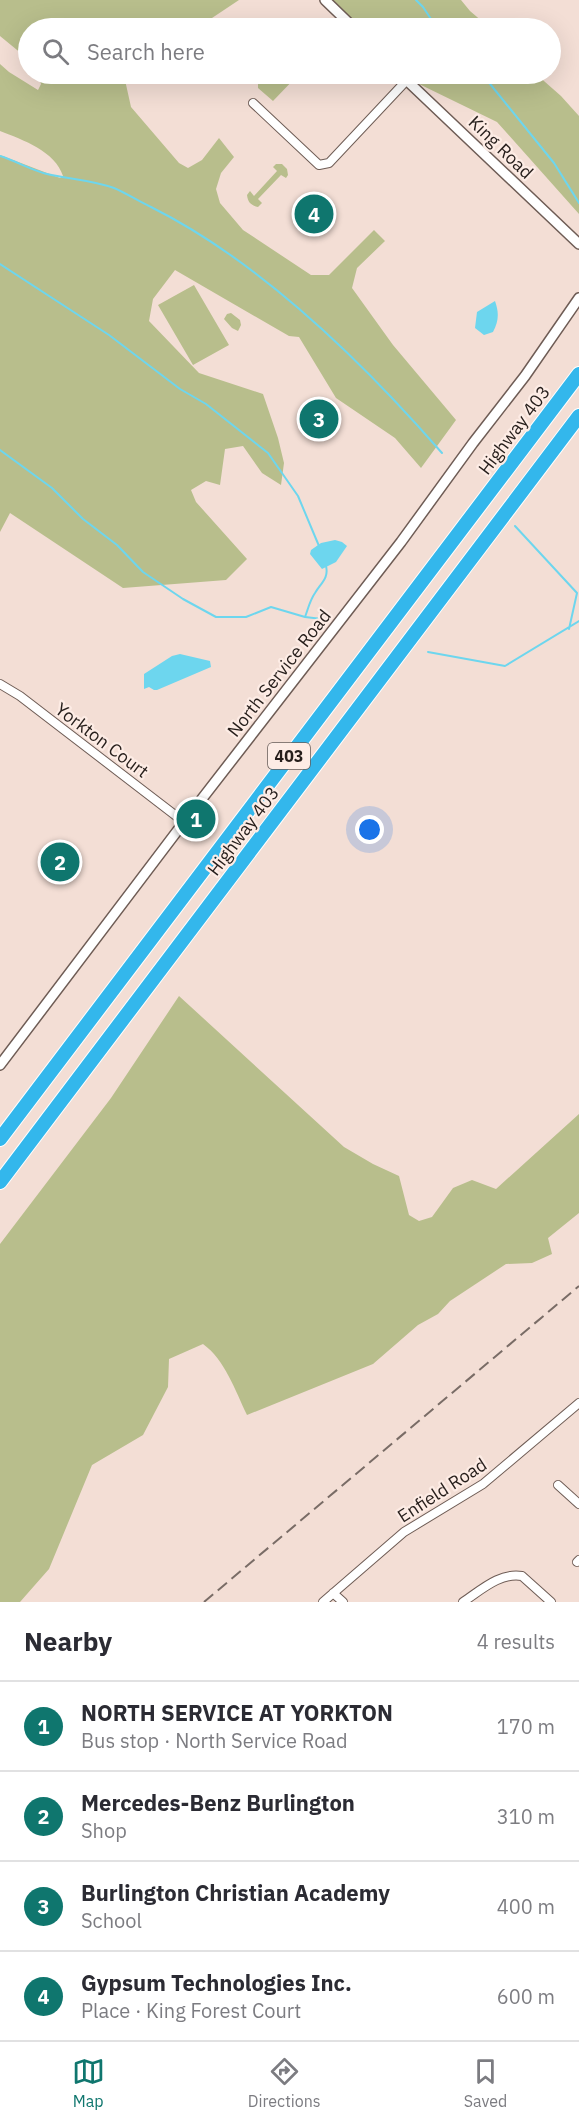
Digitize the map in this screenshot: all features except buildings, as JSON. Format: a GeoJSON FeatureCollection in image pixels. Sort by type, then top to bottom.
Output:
{"type":"FeatureCollection","features":[{"type":"Feature","properties":{"kind":"highway","name":"Highway 403"},"geometry":{"type":"LineString","coordinates":[[0,1138],[579,374]]}},
{"type":"Feature","properties":{"kind":"highway","name":"Highway 403"},"geometry":{"type":"LineString","coordinates":[[0,1182],[579,416]]}},
{"type":"Feature","properties":{"kind":"street"},"geometry":{"type":"LineString","coordinates":[[325,0],[344,18]]}},
{"type":"Feature","properties":{"kind":"street"},"geometry":{"type":"LineString","coordinates":[[253,103],[319,165],[329,163],[398,84]]}},
{"type":"Feature","properties":{"kind":"street","name":"King Road"},"geometry":{"type":"LineString","coordinates":[[411,84],[579,244]]}},
{"type":"Feature","properties":{"kind":"street","name":"North Service Road"},"geometry":{"type":"LineString","coordinates":[[0,1065],[184,822],[401,542],[525,376],[579,298]]}},
{"type":"Feature","properties":{"kind":"street","name":"Yorkton Court"},"geometry":{"type":"LineString","coordinates":[[0,684],[20,696],[184,822]]}},
{"type":"Feature","properties":{"kind":"street","name":"Enfield Road"},"geometry":{"type":"LineString","coordinates":[[322,1602],[404,1532],[483,1484],[579,1403]]}},
{"type":"Feature","properties":{"kind":"street"},"geometry":{"type":"LineString","coordinates":[[558,1485],[579,1504]]}},
{"type":"Feature","properties":{"kind":"street"},"geometry":{"type":"LineString","coordinates":[[463,1602],[501,1578],[516,1575],[522,1576],[551,1602]]}},
{"type":"Feature","properties":{"kind":"street"},"geometry":{"type":"LineString","coordinates":[[333,1593],[343,1602]]}},
{"type":"Feature","properties":{"kind":"green space"},"geometry":{"type":"Polygon","coordinates":[[[0,0],[239,0],[212,18],[18,18],[18,51],[0,36],[0,0]]]}},
{"type":"Feature","properties":{"kind":"green space"},"geometry":{"type":"Polygon","coordinates":[[[326,0],[461,0],[478,18],[348,18],[326,0]]]}},
{"type":"Feature","properties":{"kind":"green space"},"geometry":{"type":"Polygon","coordinates":[[[0,64],[18,78],[18,84],[28,84],[38,90],[41,84],[126,84],[131,107],[179,163],[188,168],[202,160],[219,138],[234,157],[221,173],[216,189],[220,203],[243,230],[311,275],[329,275],[374,230],[385,241],[357,268],[352,288],[393,345],[456,420],[421,468],[395,438],[336,398],[299,337],[289,336],[175,270],[153,299],[149,321],[199,373],[263,394],[278,438],[284,463],[281,485],[262,473],[243,446],[225,449],[220,485],[206,481],[191,490],[196,502],[247,559],[226,580],[123,588],[10,513],[0,532],[0,155],[60,178],[63,176],[59,167],[46,153],[0,131],[0,64]]]}},
{"type":"Feature","properties":{"kind":"green space"},"geometry":{"type":"Polygon","coordinates":[[[258,84],[289,84],[273,101],[258,88],[258,84]]]}},
{"type":"Feature","properties":{"kind":"green space"},"geometry":{"type":"Polygon","coordinates":[[[419,84],[547,84],[579,116],[579,214],[497,122],[419,84]]]}},
{"type":"Feature","properties":{"kind":"green space"},"geometry":{"type":"Polygon","coordinates":[[[276,164],[282,164],[287,169],[288,175],[286,178],[281,175],[258,199],[262,203],[258,207],[252,204],[247,195],[250,191],[254,196],[277,171],[273,167],[276,164]]]}},
{"type":"Feature","properties":{"kind":"green space"},"geometry":{"type":"Polygon","coordinates":[[[194,285],[229,345],[193,365],[158,305],[194,285]]]}},
{"type":"Feature","properties":{"kind":"green space"},"geometry":{"type":"Polygon","coordinates":[[[231,313],[240,320],[241,325],[238,331],[224,319],[227,314],[231,313]]]}},
{"type":"Feature","properties":{"kind":"green space"},"geometry":{"type":"Polygon","coordinates":[[[179,996],[344,1147],[399,1176],[409,1215],[419,1221],[432,1217],[453,1188],[472,1180],[496,1189],[579,1114],[579,1213],[548,1238],[552,1254],[532,1263],[506,1264],[450,1301],[438,1314],[418,1325],[373,1364],[247,1415],[223,1367],[203,1344],[169,1359],[168,1387],[143,1435],[92,1465],[49,1569],[20,1602],[0,1602],[0,1244],[111,1098],[179,996]]]}},
{"type":"Feature","properties":{"kind":"water"},"geometry":{"type":"Polygon","coordinates":[[[495,301],[498,313],[496,324],[493,332],[484,335],[475,328],[477,312],[495,301]]]}},
{"type":"Feature","properties":{"kind":"water"},"geometry":{"type":"Polygon","coordinates":[[[335,540],[347,546],[336,562],[322,569],[310,554],[311,550],[321,543],[335,540]]]}},
{"type":"Feature","properties":{"kind":"water"},"geometry":{"type":"Polygon","coordinates":[[[180,654],[210,661],[211,667],[157,690],[149,687],[144,689],[144,674],[172,656],[180,654]]]}},
{"type":"Feature","properties":{"kind":"waterway"},"geometry":{"type":"LineString","coordinates":[[416,0],[430,18]]}},
{"type":"Feature","properties":{"kind":"waterway"},"geometry":{"type":"LineString","coordinates":[[490,84],[554,163],[579,203]]}},
{"type":"Feature","properties":{"kind":"waterway"},"geometry":{"type":"LineString","coordinates":[[0,156],[47,174],[114,188],[192,230],[231,256],[270,284],[343,349],[378,383],[442,453]]}},
{"type":"Feature","properties":{"kind":"waterway"},"geometry":{"type":"LineString","coordinates":[[0,264],[109,335],[180,389],[206,404],[268,453],[298,496],[319,546]]}},
{"type":"Feature","properties":{"kind":"waterway"},"geometry":{"type":"LineString","coordinates":[[0,450],[52,488],[83,519],[117,545],[143,572],[183,599],[216,617],[246,617],[271,607],[305,617],[322,619]]}},
{"type":"Feature","properties":{"kind":"waterway"},"geometry":{"type":"LineString","coordinates":[[515,526],[577,593],[569,629]]}},
{"type":"Feature","properties":{"kind":"waterway"},"geometry":{"type":"LineString","coordinates":[[305,617],[325,577],[326,566]]}},
{"type":"Feature","properties":{"kind":"waterway"},"geometry":{"type":"LineString","coordinates":[[428,652],[505,666],[579,621]]}},
{"type":"Feature","properties":{"kind":"railway"},"geometry":{"type":"LineString","coordinates":[[204,1602],[579,1286]]}},
{"type":"Feature","properties":{"kind":"place","name":"Gypsum Technologies Inc."},"geometry":{"type":"Point","coordinates":[314,214]}},
{"type":"Feature","properties":{"kind":"place","name":"Burlington Christian Academy"},"geometry":{"type":"Point","coordinates":[319,419]}},
{"type":"Feature","properties":{"kind":"place","name":"NORTH SERVICE AT YORKTON"},"geometry":{"type":"Point","coordinates":[196,819]}},
{"type":"Feature","properties":{"kind":"place","name":"Mercedes-Benz Burlington"},"geometry":{"type":"Point","coordinates":[60,862]}}]}
